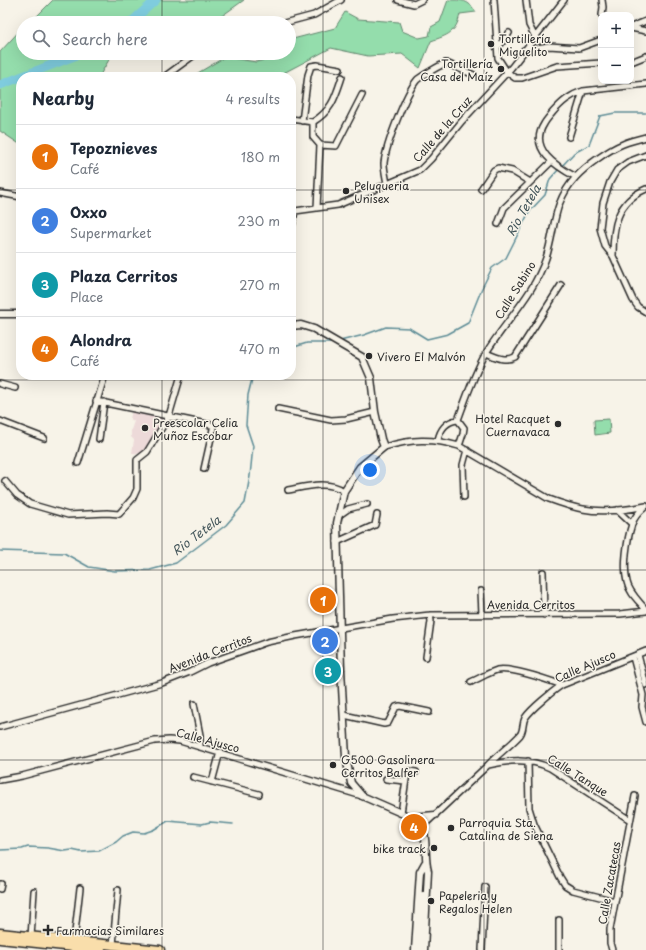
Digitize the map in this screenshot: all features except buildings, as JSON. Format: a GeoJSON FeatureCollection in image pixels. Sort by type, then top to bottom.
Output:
{"type":"FeatureCollection","features":[{"type":"Feature","properties":{"kind":"main road"},"geometry":{"type":"LineString","coordinates":[[0,933],[74,941],[112,948],[160,950]]}},
{"type":"Feature","properties":{"kind":"main road"},"geometry":{"type":"LineString","coordinates":[[0,939],[101,950]]}},
{"type":"Feature","properties":{"kind":"street"},"geometry":{"type":"LineString","coordinates":[[296,20],[314,15],[341,0]]}},
{"type":"Feature","properties":{"kind":"street"},"geometry":{"type":"LineString","coordinates":[[398,0],[414,4],[422,0]]}},
{"type":"Feature","properties":{"kind":"street"},"geometry":{"type":"LineString","coordinates":[[494,0],[497,33],[496,47],[498,58],[507,72],[515,78],[522,78],[557,66],[598,64]]}},
{"type":"Feature","properties":{"kind":"street"},"geometry":{"type":"LineString","coordinates":[[526,0],[529,25],[535,37]]}},
{"type":"Feature","properties":{"kind":"street","name":"Calle de la Cruz"},"geometry":{"type":"LineString","coordinates":[[296,211],[338,205],[420,170],[507,72],[564,0]]}},
{"type":"Feature","properties":{"kind":"street"},"geometry":{"type":"LineString","coordinates":[[602,0],[602,12]]}},
{"type":"Feature","properties":{"kind":"street"},"geometry":{"type":"LineString","coordinates":[[634,27],[646,21]]}},
{"type":"Feature","properties":{"kind":"street"},"geometry":{"type":"LineString","coordinates":[[634,29],[646,31]]}},
{"type":"Feature","properties":{"kind":"street"},"geometry":{"type":"LineString","coordinates":[[496,47],[504,41],[509,33]]}},
{"type":"Feature","properties":{"kind":"street"},"geometry":{"type":"LineString","coordinates":[[524,50],[549,46],[580,48],[598,41]]}},
{"type":"Feature","properties":{"kind":"street"},"geometry":{"type":"LineString","coordinates":[[634,61],[646,56]]}},
{"type":"Feature","properties":{"kind":"street"},"geometry":{"type":"LineString","coordinates":[[171,72],[187,60]]}},
{"type":"Feature","properties":{"kind":"street"},"geometry":{"type":"LineString","coordinates":[[387,184],[384,164],[386,152],[402,110],[416,81],[420,77],[446,63],[474,75]]}},
{"type":"Feature","properties":{"kind":"street"},"geometry":{"type":"LineString","coordinates":[[302,121],[308,75],[311,66],[317,65],[340,69]]}},
{"type":"Feature","properties":{"kind":"street"},"geometry":{"type":"LineString","coordinates":[[296,120],[313,122],[323,116],[331,107],[342,77]]}},
{"type":"Feature","properties":{"kind":"street"},"geometry":{"type":"LineString","coordinates":[[634,83],[646,84]]}},
{"type":"Feature","properties":{"kind":"street"},"geometry":{"type":"LineString","coordinates":[[576,177],[563,170],[543,152],[540,139],[542,128],[549,117],[564,100],[570,96],[582,91],[625,84]]}},
{"type":"Feature","properties":{"kind":"street"},"geometry":{"type":"LineString","coordinates":[[569,137],[582,91]]}},
{"type":"Feature","properties":{"kind":"street"},"geometry":{"type":"LineString","coordinates":[[320,145],[336,146],[362,95]]}},
{"type":"Feature","properties":{"kind":"street"},"geometry":{"type":"LineString","coordinates":[[313,122],[313,137],[320,145],[317,208]]}},
{"type":"Feature","properties":{"kind":"street","name":"Calle Sabino"},"geometry":{"type":"LineString","coordinates":[[458,420],[477,371],[486,353],[523,300],[541,270],[546,258],[559,201],[576,177],[605,155],[622,144],[646,137]]}},
{"type":"Feature","properties":{"kind":"street"},"geometry":{"type":"LineString","coordinates":[[646,155],[628,162],[617,170],[610,182],[602,203],[600,228],[605,246],[613,256],[633,300],[638,307],[646,312]]}},
{"type":"Feature","properties":{"kind":"street"},"geometry":{"type":"LineString","coordinates":[[498,224],[504,208],[553,162]]}},
{"type":"Feature","properties":{"kind":"street"},"geometry":{"type":"LineString","coordinates":[[481,189],[494,170],[498,168],[504,168],[512,171],[530,182]]}},
{"type":"Feature","properties":{"kind":"street"},"geometry":{"type":"LineString","coordinates":[[613,256],[613,238],[618,218],[623,207],[633,197],[646,190]]}},
{"type":"Feature","properties":{"kind":"street"},"geometry":{"type":"LineString","coordinates":[[0,193],[16,197]]}},
{"type":"Feature","properties":{"kind":"street"},"geometry":{"type":"LineString","coordinates":[[602,237],[613,238]]}},
{"type":"Feature","properties":{"kind":"street"},"geometry":{"type":"LineString","coordinates":[[486,353],[506,360],[511,360],[515,357],[561,285]]}},
{"type":"Feature","properties":{"kind":"street"},"geometry":{"type":"LineString","coordinates":[[0,314],[16,314]]}},
{"type":"Feature","properties":{"kind":"street"},"geometry":{"type":"LineString","coordinates":[[296,326],[301,325],[314,329],[362,357],[371,378],[381,439],[384,447]]}},
{"type":"Feature","properties":{"kind":"street"},"geometry":{"type":"LineString","coordinates":[[78,463],[103,380]]}},
{"type":"Feature","properties":{"kind":"street"},"geometry":{"type":"LineString","coordinates":[[5,481],[18,495],[30,504],[68,515],[106,513],[119,514],[132,498],[137,489],[137,460],[147,452],[169,416],[180,380]]}},
{"type":"Feature","properties":{"kind":"street"},"geometry":{"type":"LineString","coordinates":[[0,384],[15,388]]}},
{"type":"Feature","properties":{"kind":"street"},"geometry":{"type":"LineString","coordinates":[[96,401],[213,426],[204,469]]}},
{"type":"Feature","properties":{"kind":"street"},"geometry":{"type":"LineString","coordinates":[[99,439],[104,402]]}},
{"type":"Feature","properties":{"kind":"street"},"geometry":{"type":"LineString","coordinates":[[278,409],[331,420],[346,419],[376,412]]}},
{"type":"Feature","properties":{"kind":"street"},"geometry":{"type":"LineString","coordinates":[[438,440],[445,425],[454,420],[458,420],[464,428],[459,446]]}},
{"type":"Feature","properties":{"kind":"street"},"geometry":{"type":"LineString","coordinates":[[0,422],[44,438]]}},
{"type":"Feature","properties":{"kind":"street"},"geometry":{"type":"LineString","coordinates":[[419,950],[426,845],[422,827],[417,820],[362,796],[351,783],[348,774],[344,716],[337,542],[338,516],[344,490],[360,467],[384,447],[416,441],[438,440],[467,450],[549,499],[583,509],[599,511],[645,506]]}},
{"type":"Feature","properties":{"kind":"street"},"geometry":{"type":"LineString","coordinates":[[464,497],[463,465],[467,450]]}},
{"type":"Feature","properties":{"kind":"street"},"geometry":{"type":"LineString","coordinates":[[288,490],[324,485],[337,487],[344,490]]}},
{"type":"Feature","properties":{"kind":"street"},"geometry":{"type":"LineString","coordinates":[[338,516],[348,509],[367,504]]}},
{"type":"Feature","properties":{"kind":"street"},"geometry":{"type":"LineString","coordinates":[[645,506],[636,516],[632,524],[627,552],[627,583],[632,594],[646,611]]}},
{"type":"Feature","properties":{"kind":"street"},"geometry":{"type":"LineString","coordinates":[[617,510],[632,524]]}},
{"type":"Feature","properties":{"kind":"street"},"geometry":{"type":"LineString","coordinates":[[337,542],[375,526],[377,515]]}},
{"type":"Feature","properties":{"kind":"street"},"geometry":{"type":"LineString","coordinates":[[543,572],[544,615]]}},
{"type":"Feature","properties":{"kind":"street"},"geometry":{"type":"LineString","coordinates":[[481,591],[482,614]]}},
{"type":"Feature","properties":{"kind":"street","name":"Avenida Cerritos"},"geometry":{"type":"LineString","coordinates":[[0,727],[162,683],[208,663],[266,642],[340,628],[393,619],[430,615],[620,614],[646,611]]}},
{"type":"Feature","properties":{"kind":"street"},"geometry":{"type":"LineString","coordinates":[[426,657],[431,621],[430,615]]}},
{"type":"Feature","properties":{"kind":"street","name":"Calle Ajusco"},"geometry":{"type":"LineString","coordinates":[[422,827],[521,734],[526,718],[544,700],[562,686],[646,651]]}},
{"type":"Feature","properties":{"kind":"street"},"geometry":{"type":"LineString","coordinates":[[635,656],[646,685]]}},
{"type":"Feature","properties":{"kind":"street"},"geometry":{"type":"LineString","coordinates":[[635,656],[645,694],[642,707],[646,722]]}},
{"type":"Feature","properties":{"kind":"street"},"geometry":{"type":"LineString","coordinates":[[471,682],[489,673],[504,669],[543,678],[562,686]]}},
{"type":"Feature","properties":{"kind":"street"},"geometry":{"type":"LineString","coordinates":[[194,704],[200,735],[200,747]]}},
{"type":"Feature","properties":{"kind":"street"},"geometry":{"type":"LineString","coordinates":[[344,716],[384,724],[388,723],[396,707],[400,706],[429,712]]}},
{"type":"Feature","properties":{"kind":"street","name":"Calle Ajusco"},"geometry":{"type":"LineString","coordinates":[[0,780],[22,776],[155,741],[169,740],[180,741],[220,752],[362,796]]}},
{"type":"Feature","properties":{"kind":"street"},"geometry":{"type":"LineString","coordinates":[[212,782],[220,752]]}},
{"type":"Feature","properties":{"kind":"street"},"geometry":{"type":"LineString","coordinates":[[528,760],[529,808],[534,824],[560,877],[565,885],[573,890],[615,901]]}},
{"type":"Feature","properties":{"kind":"street","name":"Calle Tanque"},"geometry":{"type":"LineString","coordinates":[[488,765],[528,760],[540,763],[630,820]]}},
{"type":"Feature","properties":{"kind":"street"},"geometry":{"type":"LineString","coordinates":[[401,813],[407,771],[416,772]]}},
{"type":"Feature","properties":{"kind":"street"},"geometry":{"type":"LineString","coordinates":[[193,777],[259,794]]}},
{"type":"Feature","properties":{"kind":"street"},"geometry":{"type":"LineString","coordinates":[[386,779],[406,781]]}},
{"type":"Feature","properties":{"kind":"street","name":"Calle Zacatecas"},"geometry":{"type":"LineString","coordinates":[[612,950],[610,943],[610,928],[635,796]]}},
{"type":"Feature","properties":{"kind":"street"},"geometry":{"type":"LineString","coordinates":[[411,817],[436,815]]}},
{"type":"Feature","properties":{"kind":"street"},"geometry":{"type":"LineString","coordinates":[[415,950],[420,872],[425,863]]}},
{"type":"Feature","properties":{"kind":"street"},"geometry":{"type":"LineString","coordinates":[[424,950],[428,871],[425,863]]}},
{"type":"Feature","properties":{"kind":"street"},"geometry":{"type":"LineString","coordinates":[[482,950],[485,887]]}},
{"type":"Feature","properties":{"kind":"street"},"geometry":{"type":"LineString","coordinates":[[74,941],[80,888]]}},
{"type":"Feature","properties":{"kind":"street"},"geometry":{"type":"LineString","coordinates":[[31,937],[34,890]]}},
{"type":"Feature","properties":{"kind":"street"},"geometry":{"type":"LineString","coordinates":[[112,948],[118,890]]}},
{"type":"Feature","properties":{"kind":"street"},"geometry":{"type":"LineString","coordinates":[[559,920],[559,950]]}},
{"type":"Feature","properties":{"kind":"shaded area","name":"Preescolar Celia Muñoz Escobar"},"geometry":{"type":"Polygon","coordinates":[[[133,406],[169,416],[145,454],[132,453],[134,440],[131,437],[131,430],[134,421],[130,419],[133,406]]]}},
{"type":"Feature","properties":{"kind":"green space"},"geometry":{"type":"Polygon","coordinates":[[[53,0],[244,0],[222,16],[37,16],[53,0]]]}},
{"type":"Feature","properties":{"kind":"green space"},"geometry":{"type":"Polygon","coordinates":[[[448,0],[458,0],[468,3],[476,12],[460,14],[454,29],[447,35],[431,41],[420,68],[402,54],[368,56],[331,48],[285,72],[200,72],[220,60],[244,60],[256,62],[264,60],[296,60],[296,38],[335,28],[345,12],[358,19],[399,22],[402,31],[419,38],[429,36],[431,27],[440,22],[448,0]]]}},
{"type":"Feature","properties":{"kind":"green space"},"geometry":{"type":"Polygon","coordinates":[[[16,35],[16,60],[109,60],[102,72],[16,72],[16,142],[0,131],[0,52],[16,35]]]}},
{"type":"Feature","properties":{"kind":"green space"},"geometry":{"type":"Polygon","coordinates":[[[609,419],[610,433],[595,435],[594,420],[609,419]]]}},
{"type":"Feature","properties":{"kind":"waterway"},"geometry":{"type":"LineString","coordinates":[[138,16],[156,0]]}},
{"type":"Feature","properties":{"kind":"waterway"},"geometry":{"type":"LineString","coordinates":[[33,72],[64,60]]}},
{"type":"Feature","properties":{"kind":"waterway"},"geometry":{"type":"LineString","coordinates":[[0,85],[16,79]]}},
{"type":"Feature","properties":{"kind":"waterway","name":"Rio Tetela"},"geometry":{"type":"LineString","coordinates":[[562,166],[574,153],[589,145],[600,116],[615,113],[646,113]]}},
{"type":"Feature","properties":{"kind":"waterway","name":"Rio Tetela"},"geometry":{"type":"LineString","coordinates":[[340,341],[364,335],[386,327],[409,328],[427,339],[448,334],[468,323],[492,268],[506,258],[529,212],[545,195],[550,179],[559,169]]}},
{"type":"Feature","properties":{"kind":"waterway","name":"Rio Tetela"},"geometry":{"type":"LineString","coordinates":[[296,346],[307,343],[332,343]]}},
{"type":"Feature","properties":{"kind":"waterway","name":"Rio Tetela"},"geometry":{"type":"LineString","coordinates":[[0,551],[64,553],[89,567],[115,571],[150,570],[176,563],[226,525],[245,503],[253,446],[246,425],[248,395],[252,380]]}},
{"type":"Feature","properties":{"kind":"waterway"},"geometry":{"type":"LineString","coordinates":[[0,850],[22,849],[28,847],[81,852],[99,851],[116,842],[123,836],[133,832],[144,833],[153,830],[168,821],[202,824],[210,822],[233,824]]}},
{"type":"Feature","properties":{"kind":"place","name":"Tortillería Miguelito"},"geometry":{"type":"Point","coordinates":[491,44]}},
{"type":"Feature","properties":{"kind":"place","name":"Tortillería Casa del Maíz"},"geometry":{"type":"Point","coordinates":[501,69]}},
{"type":"Feature","properties":{"kind":"place","name":"Peluqueria Unisex"},"geometry":{"type":"Point","coordinates":[346,191]}},
{"type":"Feature","properties":{"kind":"place","name":"Vivero El Malvón"},"geometry":{"type":"Point","coordinates":[369,356]}},
{"type":"Feature","properties":{"kind":"place","name":"Hotel Racquet Cuernavaca"},"geometry":{"type":"Point","coordinates":[558,424]}},
{"type":"Feature","properties":{"kind":"place","name":"Preescolar Celia Muñoz Escobar"},"geometry":{"type":"Point","coordinates":[145,428]}},
{"type":"Feature","properties":{"kind":"place","name":"Tepoznieves"},"geometry":{"type":"Point","coordinates":[323,600]}},
{"type":"Feature","properties":{"kind":"place","name":"Oxxo"},"geometry":{"type":"Point","coordinates":[325,641]}},
{"type":"Feature","properties":{"kind":"place","name":"Plaza Cerritos"},"geometry":{"type":"Point","coordinates":[328,671]}},
{"type":"Feature","properties":{"kind":"place","name":"G500 Gasolinera Cerritos Balfer"},"geometry":{"type":"Point","coordinates":[333,765]}},
{"type":"Feature","properties":{"kind":"place","name":"Alondra"},"geometry":{"type":"Point","coordinates":[414,827]}},
{"type":"Feature","properties":{"kind":"place","name":"Parroquia Sta. Catalina de Siena"},"geometry":{"type":"Point","coordinates":[451,828]}},
{"type":"Feature","properties":{"kind":"place","name":"bike track"},"geometry":{"type":"Point","coordinates":[434,848]}},
{"type":"Feature","properties":{"kind":"place","name":"Papeleria y Regalos Helen"},"geometry":{"type":"Point","coordinates":[431,901]}},
{"type":"Feature","properties":{"kind":"place","name":"Farmacias Similares"},"geometry":{"type":"Point","coordinates":[48,930]}}]}
